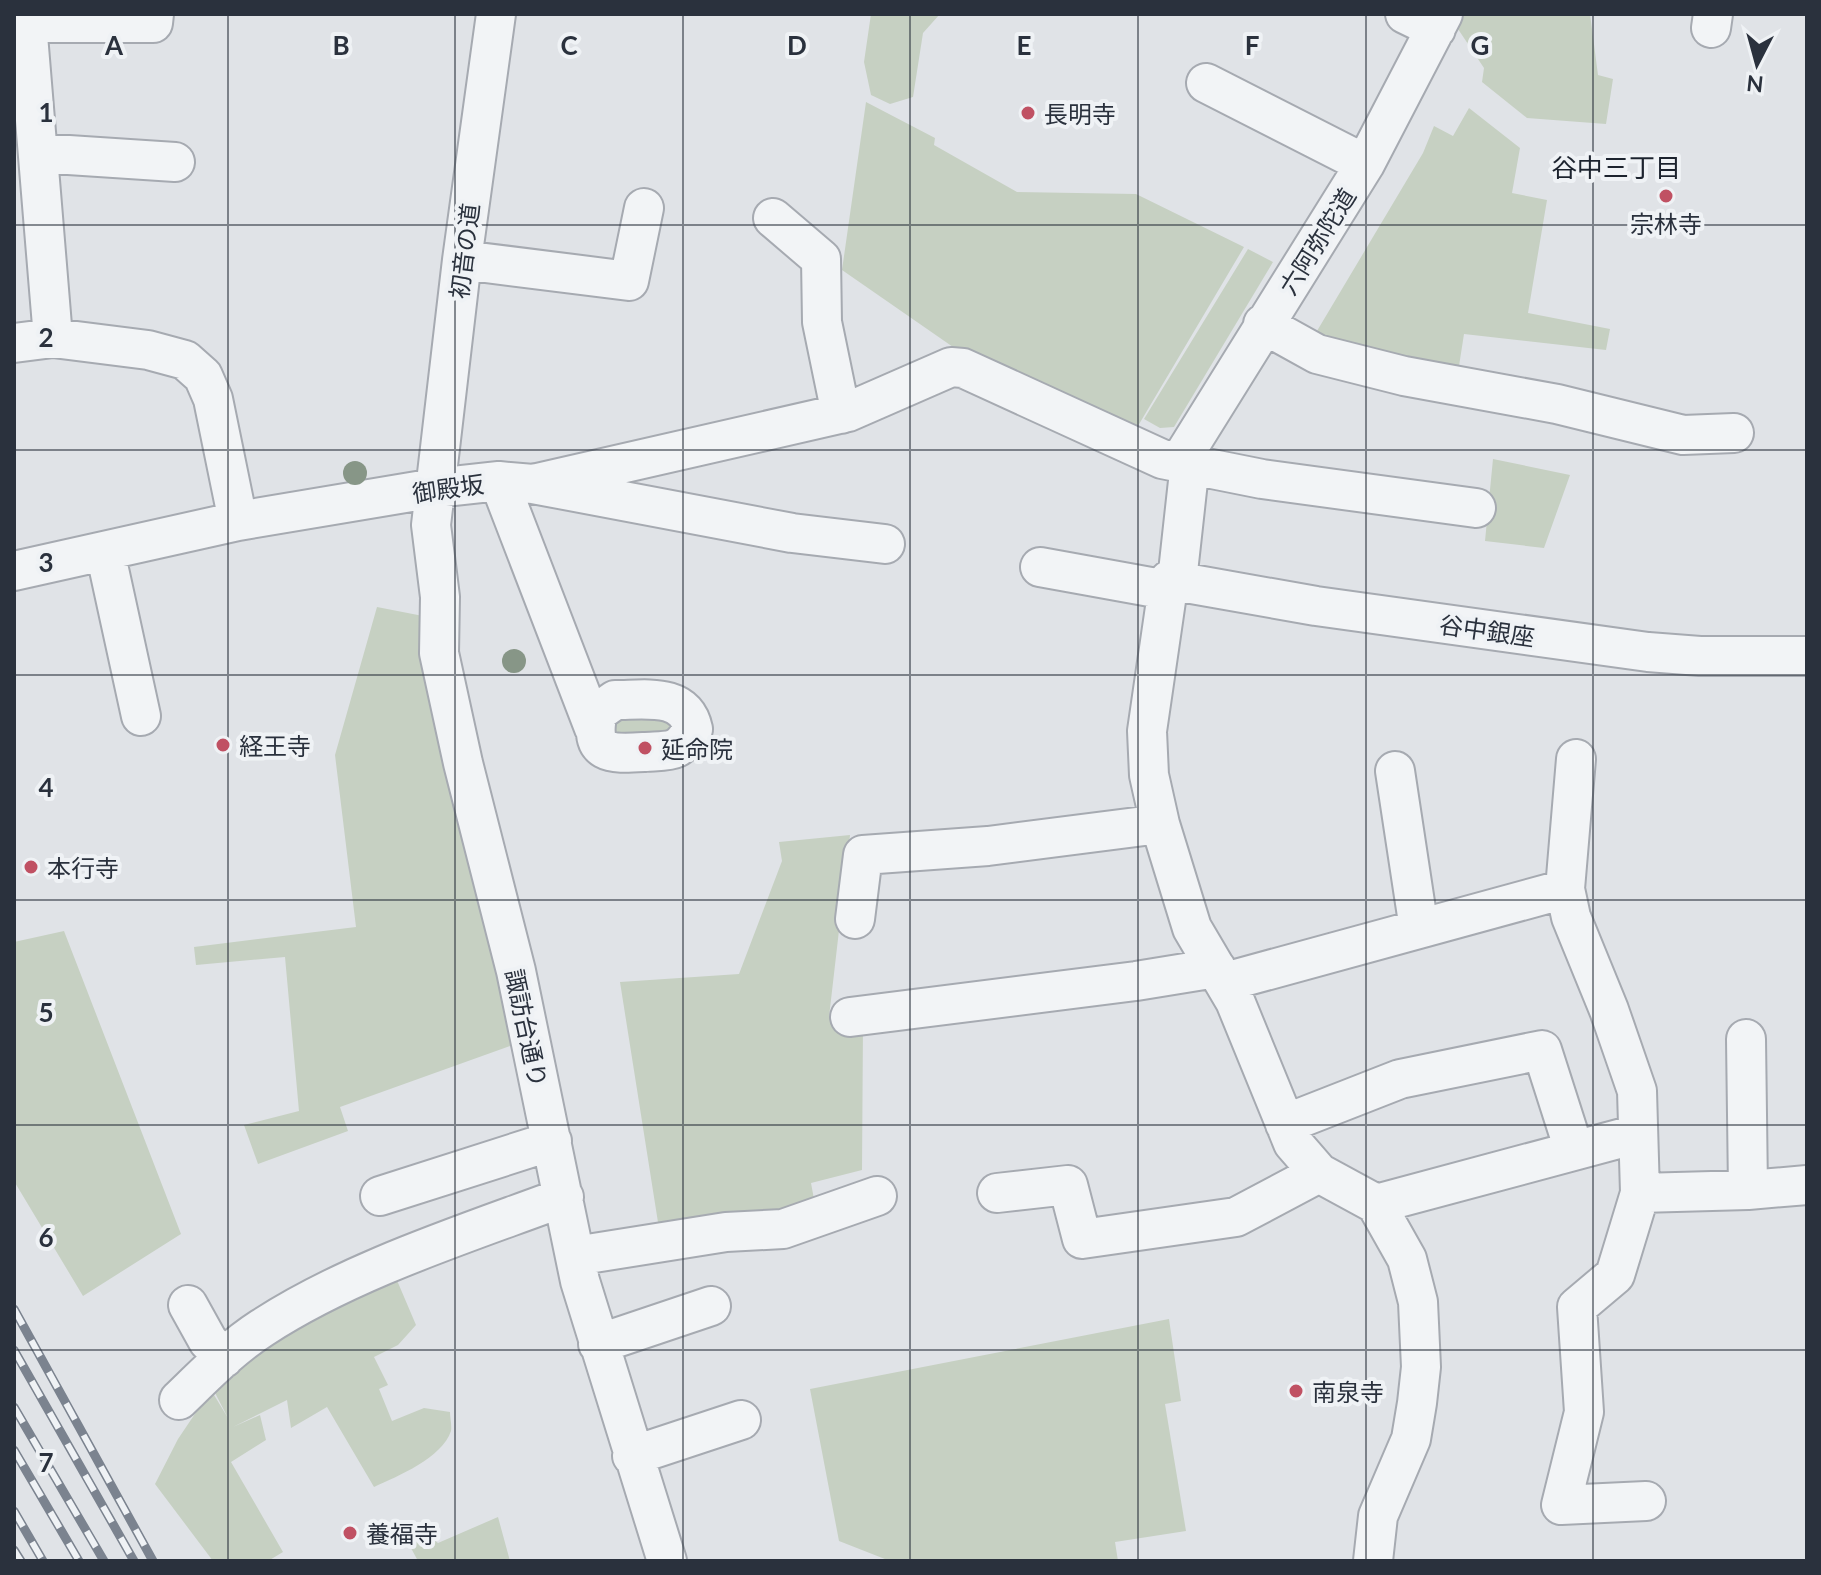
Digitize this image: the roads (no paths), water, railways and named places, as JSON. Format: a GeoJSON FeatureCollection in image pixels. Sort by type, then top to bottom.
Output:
{"type":"FeatureCollection","features":[{"type":"Feature","properties":{"kind":"street"},"geometry":{"type":"LineString","coordinates":[[53,338],[28,200],[38,153],[27,23],[153,23],[154,14]]}},
{"type":"Feature","properties":{"kind":"street","name":"初音の道"},"geometry":{"type":"LineString","coordinates":[[435,488],[496,14]]}},
{"type":"Feature","properties":{"kind":"street","name":"六阿弥陀道"},"geometry":{"type":"LineString","coordinates":[[1185,462],[1263,324],[1306,262],[1365,164],[1428,19]]}},
{"type":"Feature","properties":{"kind":"street"},"geometry":{"type":"LineString","coordinates":[[1206,83],[1365,164]]}},
{"type":"Feature","properties":{"kind":"street"},"geometry":{"type":"LineString","coordinates":[[38,153],[175,162]]}},
{"type":"Feature","properties":{"kind":"street"},"geometry":{"type":"LineString","coordinates":[[462,260],[629,281],[644,208]]}},
{"type":"Feature","properties":{"kind":"street"},"geometry":{"type":"LineString","coordinates":[[773,218],[821,259],[822,322],[841,414]]}},
{"type":"Feature","properties":{"kind":"street"},"geometry":{"type":"LineString","coordinates":[[1263,324],[1317,354],[1404,376],[1557,404],[1683,435],[1734,433]]}},
{"type":"Feature","properties":{"kind":"street"},"geometry":{"type":"LineString","coordinates":[[14,343],[53,338],[163,353],[185,360],[203,376],[213,399],[238,521]]}},
{"type":"Feature","properties":{"kind":"street"},"geometry":{"type":"LineString","coordinates":[[594,728],[516,482],[841,414],[951,367],[963,368],[1162,459],[1262,479],[1476,508]]}},
{"type":"Feature","properties":{"kind":"street"},"geometry":{"type":"LineString","coordinates":[[1185,462],[1171,584],[1147,731],[1149,775],[1160,824],[1192,928],[1221,975],[1293,1143],[1319,1173],[1376,1204],[1407,1259],[1418,1302],[1421,1367],[1411,1439],[1378,1516],[1373,1561]]}},
{"type":"Feature","properties":{"kind":"street","name":"御殿坂"},"geometry":{"type":"LineString","coordinates":[[14,571],[238,521],[435,488],[516,482],[792,533],[885,544]]}},
{"type":"Feature","properties":{"kind":"street","name":"諏訪台通り"},"geometry":{"type":"LineString","coordinates":[[435,488],[431,525],[440,597],[439,653],[463,763],[516,971],[575,1256],[598,1344],[667,1561]]}},
{"type":"Feature","properties":{"kind":"street"},"geometry":{"type":"LineString","coordinates":[[105,551],[141,716]]}},
{"type":"Feature","properties":{"kind":"street","name":"谷中銀座"},"geometry":{"type":"LineString","coordinates":[[1040,567],[1633,650],[1700,656],[1807,656]]}},
{"type":"Feature","properties":{"kind":"street"},"geometry":{"type":"LineString","coordinates":[[1576,759],[1565,889],[1571,917],[1609,1010],[1637,1091],[1640,1193],[1615,1275],[1577,1307],[1584,1412],[1561,1505],[1646,1501]]}},
{"type":"Feature","properties":{"kind":"street"},"geometry":{"type":"LineString","coordinates":[[1395,771],[1419,929]]}},
{"type":"Feature","properties":{"kind":"street"},"geometry":{"type":"LineString","coordinates":[[855,919],[863,855],[988,846],[1160,824]]}},
{"type":"Feature","properties":{"kind":"street"},"geometry":{"type":"LineString","coordinates":[[850,1017],[1121,983],[1221,975],[1419,929],[1565,889]]}},
{"type":"Feature","properties":{"kind":"street"},"geometry":{"type":"LineString","coordinates":[[1746,1039],[1748,1190]]}},
{"type":"Feature","properties":{"kind":"street"},"geometry":{"type":"LineString","coordinates":[[1285,1124],[1400,1079],[1542,1050],[1574,1150]]}},
{"type":"Feature","properties":{"kind":"street"},"geometry":{"type":"LineString","coordinates":[[1376,1204],[1637,1134]]}},
{"type":"Feature","properties":{"kind":"street"},"geometry":{"type":"LineString","coordinates":[[380,1196],[552,1141]]}},
{"type":"Feature","properties":{"kind":"street"},"geometry":{"type":"LineString","coordinates":[[997,1193],[1068,1185],[1082,1239],[1236,1217],[1319,1173]]}},
{"type":"Feature","properties":{"kind":"street"},"geometry":{"type":"LineString","coordinates":[[1640,1193],[1807,1185]]}},
{"type":"Feature","properties":{"kind":"street"},"geometry":{"type":"LineString","coordinates":[[575,1256],[726,1232],[783,1229],[877,1196]]}},
{"type":"Feature","properties":{"kind":"street"},"geometry":{"type":"LineString","coordinates":[[179,1400],[260,1329],[308,1302],[388,1264],[564,1197]]}},
{"type":"Feature","properties":{"kind":"street"},"geometry":{"type":"LineString","coordinates":[[188,1305],[208,1341],[224,1358]]}},
{"type":"Feature","properties":{"kind":"street"},"geometry":{"type":"LineString","coordinates":[[598,1344],[711,1306]]}},
{"type":"Feature","properties":{"kind":"street"},"geometry":{"type":"LineString","coordinates":[[632,1456],[741,1420]]}},
{"type":"Feature","properties":{"kind":"railway"},"geometry":{"type":"LineString","coordinates":[[14,1309],[153,1561]]}},
{"type":"Feature","properties":{"kind":"railway"},"geometry":{"type":"LineString","coordinates":[[14,1350],[134,1561]]}},
{"type":"Feature","properties":{"kind":"railway"},"geometry":{"type":"LineString","coordinates":[[14,1407],[104,1561]]}},
{"type":"Feature","properties":{"kind":"railway"},"geometry":{"type":"LineString","coordinates":[[14,1450],[79,1561]]}},
{"type":"Feature","properties":{"kind":"railway"},"geometry":{"type":"LineString","coordinates":[[14,1511],[43,1561]]}},
{"type":"Feature","properties":{"kind":"railway"},"geometry":{"type":"LineString","coordinates":[[14,1550],[21,1561]]}},
{"type":"Feature","properties":{"kind":"place","name":"長明寺"},"geometry":{"type":"Point","coordinates":[1028,113]}},
{"type":"Feature","properties":{"kind":"place","name":"宗林寺"},"geometry":{"type":"Point","coordinates":[1666,196]}},
{"type":"Feature","properties":{"kind":"place","name":"経王寺"},"geometry":{"type":"Point","coordinates":[223,745]}},
{"type":"Feature","properties":{"kind":"place","name":"延命院"},"geometry":{"type":"Point","coordinates":[645,748]}},
{"type":"Feature","properties":{"kind":"place","name":"本行寺"},"geometry":{"type":"Point","coordinates":[31,867]}},
{"type":"Feature","properties":{"kind":"place","name":"南泉寺"},"geometry":{"type":"Point","coordinates":[1296,1391]}},
{"type":"Feature","properties":{"kind":"place","name":"養福寺"},"geometry":{"type":"Point","coordinates":[350,1533]}},
{"type":"Feature","properties":{"kind":"district","name":"谷中三丁目"},"geometry":{"type":"Point","coordinates":[1616,167]}}]}
